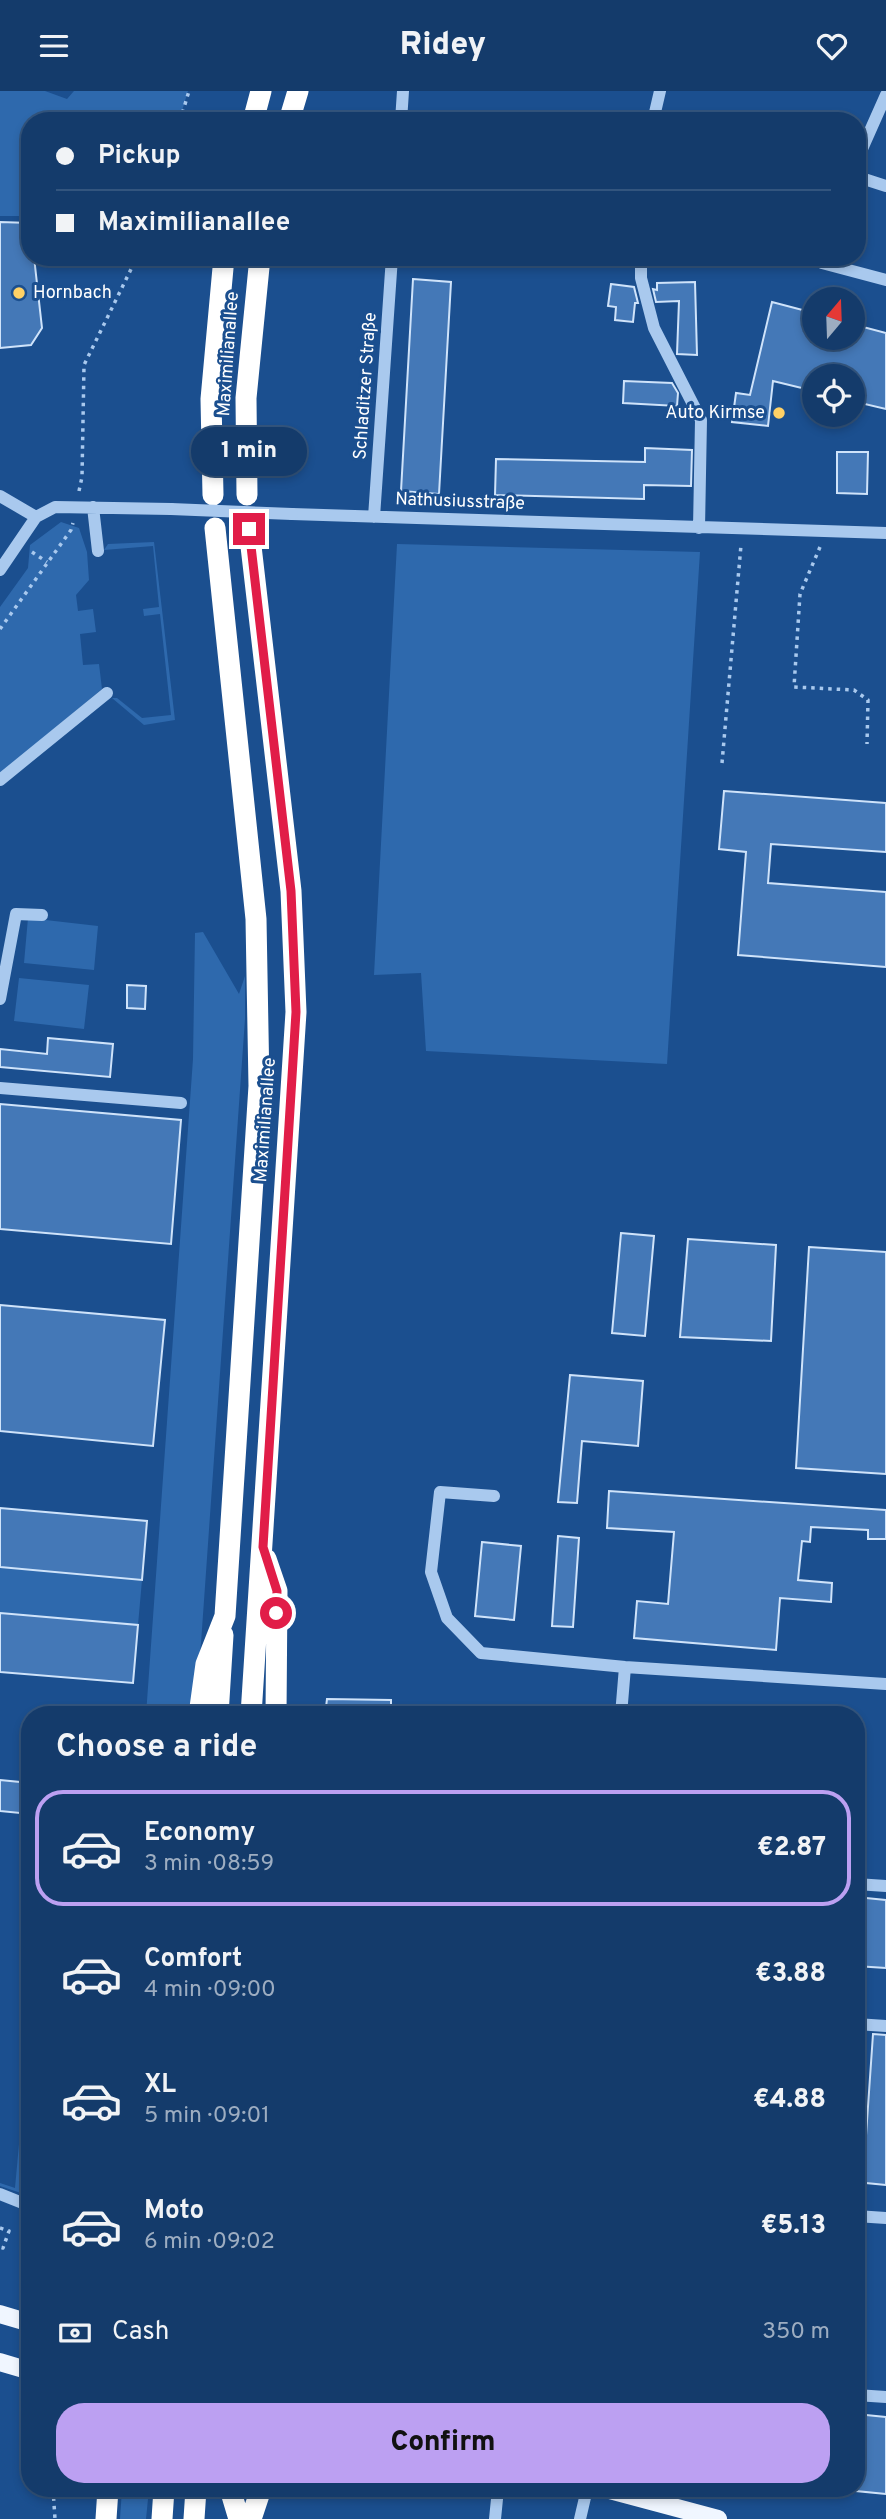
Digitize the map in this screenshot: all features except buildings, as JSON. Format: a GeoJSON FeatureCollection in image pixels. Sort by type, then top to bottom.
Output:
{"type":"FeatureCollection","features":[{"type":"Feature","properties":{"kind":"highway"},"geometry":{"type":"LineString","coordinates":[[255,112],[261,91]]}},
{"type":"Feature","properties":{"kind":"highway"},"geometry":{"type":"LineString","coordinates":[[292,112],[298,91]]}},
{"type":"Feature","properties":{"kind":"highway"},"geometry":{"type":"LineString","coordinates":[[213,495],[211,399],[223,266]]}},
{"type":"Feature","properties":{"kind":"highway","name":"Maximilianallee"},"geometry":{"type":"LineString","coordinates":[[247,495],[246,398],[259,266]]}},
{"type":"Feature","properties":{"kind":"highway"},"geometry":{"type":"LineString","coordinates":[[215,528],[256,919],[259,1086],[219,1706]]}},
{"type":"Feature","properties":{"kind":"highway","name":"Maximilianallee"},"geometry":{"type":"LineString","coordinates":[[249,529],[291,891],[296,1012],[252,1706]]}},
{"type":"Feature","properties":{"kind":"highway"},"geometry":{"type":"LineString","coordinates":[[263,1547],[277,1591],[276,1706]]}},
{"type":"Feature","properties":{"kind":"highway"},"geometry":{"type":"LineString","coordinates":[[200,1706],[206,1664],[225,1616]]}},
{"type":"Feature","properties":{"kind":"highway"},"geometry":{"type":"LineString","coordinates":[[106,2519],[107,2497]]}},
{"type":"Feature","properties":{"kind":"highway"},"geometry":{"type":"LineString","coordinates":[[162,2519],[163,2497]]}},
{"type":"Feature","properties":{"kind":"highway"},"geometry":{"type":"LineString","coordinates":[[194,2519],[196,2497]]}},
{"type":"Feature","properties":{"kind":"highway"},"geometry":{"type":"LineString","coordinates":[[232,2497],[239,2519]]}},
{"type":"Feature","properties":{"kind":"highway"},"geometry":{"type":"LineString","coordinates":[[251,2519],[258,2497]]}},
{"type":"Feature","properties":{"kind":"main road"},"geometry":{"type":"LineString","coordinates":[[0,2314],[21,2320]]}},
{"type":"Feature","properties":{"kind":"main road"},"geometry":{"type":"LineString","coordinates":[[0,2363],[21,2369]]}},
{"type":"Feature","properties":{"kind":"main road"},"geometry":{"type":"LineString","coordinates":[[636,2497],[718,2519]]}},
{"type":"Feature","properties":{"kind":"street"},"geometry":{"type":"LineString","coordinates":[[402,112],[403,91]]}},
{"type":"Feature","properties":{"kind":"street"},"geometry":{"type":"LineString","coordinates":[[655,112],[660,91]]}},
{"type":"Feature","properties":{"kind":"street"},"geometry":{"type":"LineString","coordinates":[[866,139],[886,95]]}},
{"type":"Feature","properties":{"kind":"street"},"geometry":{"type":"LineString","coordinates":[[866,180],[886,186]]}},
{"type":"Feature","properties":{"kind":"street","name":"Schladitzer Straße"},"geometry":{"type":"LineString","coordinates":[[374,517],[391,266]]}},
{"type":"Feature","properties":{"kind":"street"},"geometry":{"type":"LineString","coordinates":[[641,266],[641,278],[654,328],[701,420],[699,528]]}},
{"type":"Feature","properties":{"kind":"street"},"geometry":{"type":"LineString","coordinates":[[830,266],[886,280]]}},
{"type":"Feature","properties":{"kind":"street"},"geometry":{"type":"LineString","coordinates":[[0,496],[36,517],[1,566]]}},
{"type":"Feature","properties":{"kind":"street","name":"Nathusiusstraße"},"geometry":{"type":"LineString","coordinates":[[36,517],[55,507],[76,506],[886,533]]}},
{"type":"Feature","properties":{"kind":"street"},"geometry":{"type":"LineString","coordinates":[[93,507],[98,551]]}},
{"type":"Feature","properties":{"kind":"street"},"geometry":{"type":"LineString","coordinates":[[0,780],[107,693]]}},
{"type":"Feature","properties":{"kind":"street"},"geometry":{"type":"LineString","coordinates":[[0,999],[16,914],[42,915]]}},
{"type":"Feature","properties":{"kind":"street"},"geometry":{"type":"LineString","coordinates":[[0,1088],[181,1103]]}},
{"type":"Feature","properties":{"kind":"street"},"geometry":{"type":"LineString","coordinates":[[494,1496],[440,1492],[432,1573],[447,1618],[481,1653],[625,1667],[886,1684]]}},
{"type":"Feature","properties":{"kind":"street"},"geometry":{"type":"LineString","coordinates":[[622,1706],[625,1667]]}},
{"type":"Feature","properties":{"kind":"street"},"geometry":{"type":"LineString","coordinates":[[865,1884],[886,1885]]}},
{"type":"Feature","properties":{"kind":"street"},"geometry":{"type":"LineString","coordinates":[[865,2025],[886,2026]]}},
{"type":"Feature","properties":{"kind":"street"},"geometry":{"type":"LineString","coordinates":[[0,2194],[21,2202]]}},
{"type":"Feature","properties":{"kind":"street"},"geometry":{"type":"LineString","coordinates":[[865,2217],[886,2218]]}},
{"type":"Feature","properties":{"kind":"street"},"geometry":{"type":"LineString","coordinates":[[865,2396],[886,2397]]}},
{"type":"Feature","properties":{"kind":"street"},"geometry":{"type":"LineString","coordinates":[[495,2519],[497,2497]]}},
{"type":"Feature","properties":{"kind":"street"},"geometry":{"type":"LineString","coordinates":[[580,2519],[585,2497]]}},
{"type":"Feature","properties":{"kind":"path"},"geometry":{"type":"LineString","coordinates":[[182,112],[188,91]]}},
{"type":"Feature","properties":{"kind":"path"},"geometry":{"type":"LineString","coordinates":[[0,629],[71,530],[82,477],[84,365],[133,266]]}},
{"type":"Feature","properties":{"kind":"path"},"geometry":{"type":"LineString","coordinates":[[722,763],[742,529]]}},
{"type":"Feature","properties":{"kind":"path"},"geometry":{"type":"LineString","coordinates":[[826,532],[800,594],[794,687],[854,690],[868,700],[867,744]]}},
{"type":"Feature","properties":{"kind":"path"},"geometry":{"type":"LineString","coordinates":[[0,2228],[9,2231],[3,2248],[0,2247]]}},
{"type":"Feature","properties":{"kind":"path"},"geometry":{"type":"LineString","coordinates":[[54,2497],[55,2519]]}},
{"type":"Feature","properties":{"kind":"shaded area"},"geometry":{"type":"Polygon","coordinates":[[[0,91],[45,91],[67,99],[74,91],[188,91],[182,112],[21,112],[21,216],[0,216],[0,91]]]}},
{"type":"Feature","properties":{"kind":"shaded area"},"geometry":{"type":"Polygon","coordinates":[[[61,522],[79,528],[87,552],[89,580],[76,595],[78,611],[93,609],[96,632],[80,634],[83,665],[99,664],[102,689],[0,774],[0,607],[28,568],[30,545],[61,522]]]}},
{"type":"Feature","properties":{"kind":"shaded area"},"geometry":{"type":"Polygon","coordinates":[[[154,542],[175,720],[144,725],[112,698],[117,698],[142,718],[171,715],[160,614],[144,616],[143,609],[159,607],[153,546],[104,550],[108,544],[154,542]]]}},
{"type":"Feature","properties":{"kind":"shaded area"},"geometry":{"type":"Polygon","coordinates":[[[397,544],[700,552],[667,1064],[426,1051],[421,973],[374,975],[397,544]]]}},
{"type":"Feature","properties":{"kind":"shaded area"},"geometry":{"type":"Polygon","coordinates":[[[28,918],[98,926],[94,970],[24,963],[28,918]]]}},
{"type":"Feature","properties":{"kind":"shaded area"},"geometry":{"type":"Polygon","coordinates":[[[203,932],[239,994],[245,976],[245,1019],[201,1643],[194,1706],[147,1706],[193,1059],[195,933],[203,932]]]}},
{"type":"Feature","properties":{"kind":"shaded area"},"geometry":{"type":"Polygon","coordinates":[[[19,978],[89,985],[84,1029],[14,1021],[19,978]]]}},
{"type":"Feature","properties":{"kind":"shaded area"},"geometry":{"type":"Polygon","coordinates":[[[0,1567],[142,1580],[138,1625],[0,1613],[0,1567]]]}},
{"type":"Feature","properties":{"kind":"shaded area"},"geometry":{"type":"Polygon","coordinates":[[[21,2122],[21,2193],[0,2186],[0,2183],[15,2188],[21,2122]]]}},
{"type":"Feature","properties":{"kind":"shaded area"},"geometry":{"type":"Polygon","coordinates":[[[121,2497],[148,2497],[146,2519],[120,2519],[121,2497]]]}},
{"type":"Feature","properties":{"kind":"place","name":"Hornbach"},"geometry":{"type":"Point","coordinates":[19,293]}},
{"type":"Feature","properties":{"kind":"place","name":"Auto Kirmse"},"geometry":{"type":"Point","coordinates":[779,413]}},
{"type":"Feature","properties":{"kind":"route"},"geometry":{"type":"LineString","coordinates":[[249,529],[291,891],[296,1012],[263,1547],[277,1591],[276,1613]]}}]}
